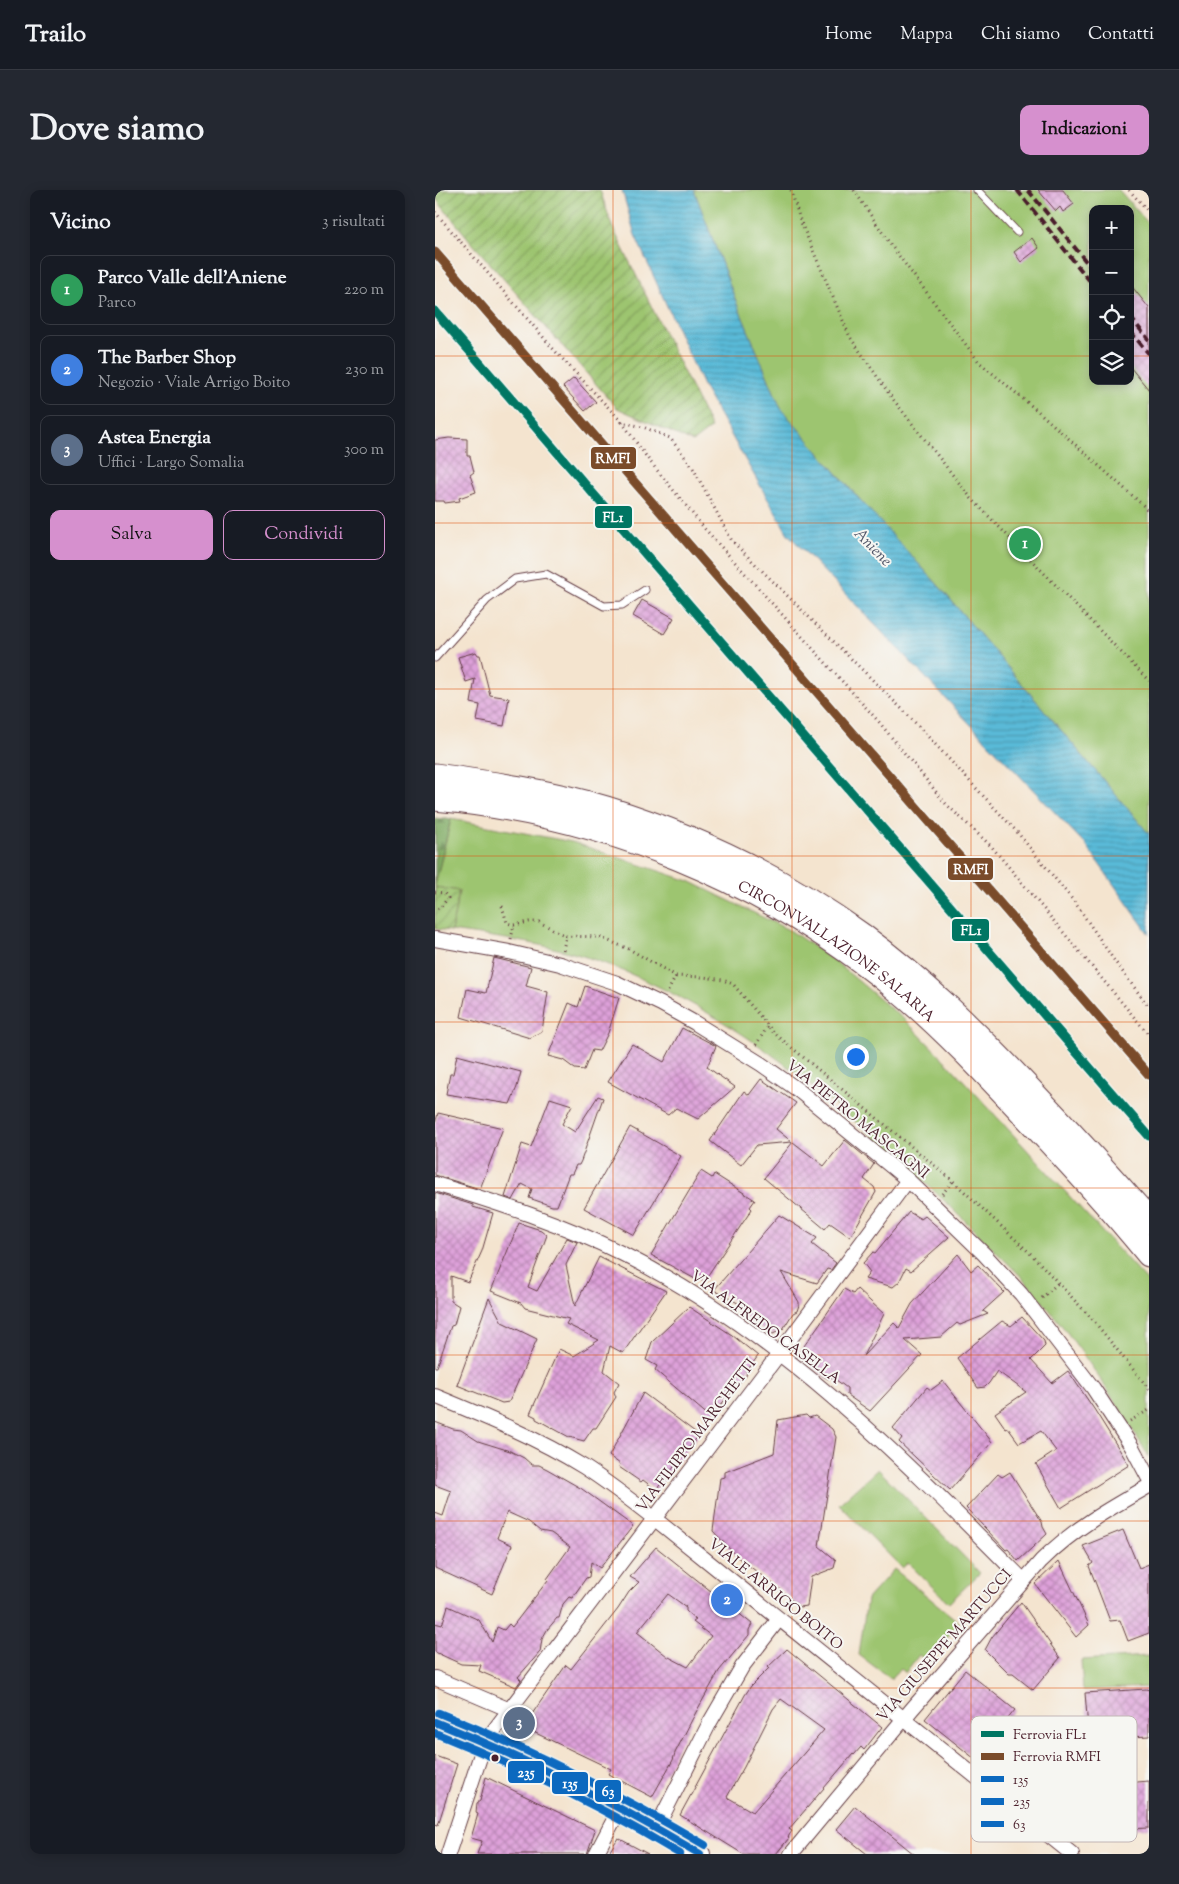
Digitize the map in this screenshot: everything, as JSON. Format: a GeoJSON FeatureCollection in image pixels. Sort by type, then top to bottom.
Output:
{"type":"FeatureCollection","features":[{"type":"Feature","properties":{"kind":"highway","name":"CIRCONVALLAZIONE SALARIA"},"geometry":{"type":"LineString","coordinates":[[435,776],[520,789],[607,809],[713,850],[753,869],[815,905],[886,954],[953,1012],[1082,1145],[1149,1221]]}},
{"type":"Feature","properties":{"kind":"highway","name":"CIRCONVALLAZIONE SALARIA"},"geometry":{"type":"LineString","coordinates":[[435,798],[476,802],[521,810],[632,840],[703,868],[744,887],[819,931],[895,988],[964,1050],[1073,1166],[1149,1254]]}},
{"type":"Feature","properties":{"kind":"main road"},"geometry":{"type":"LineString","coordinates":[[435,1722],[485,1742],[620,1808],[657,1827],[700,1854]]}},
{"type":"Feature","properties":{"kind":"street","name":"VIA PIETRO MASCAGNI"},"geometry":{"type":"LineString","coordinates":[[435,939],[509,952],[579,969],[617,983],[661,1004],[723,1040],[774,1073],[813,1102],[908,1180],[984,1254],[1033,1307],[1084,1375],[1119,1427],[1149,1479]]}},
{"type":"Feature","properties":{"kind":"street","name":"VIA FILIPPO MARCHETTI"},"geometry":{"type":"LineString","coordinates":[[485,1742],[655,1519],[908,1180]]}},
{"type":"Feature","properties":{"kind":"street","name":"VIA ALFREDO CASELLA"},"geometry":{"type":"LineString","coordinates":[[435,1184],[532,1215],[621,1253],[685,1289],[779,1354],[828,1392],[888,1446],[1023,1580]]}},
{"type":"Feature","properties":{"kind":"street","name":"VIALE ARRIGO BOITO"},"geometry":{"type":"LineString","coordinates":[[435,1396],[505,1426],[562,1454],[608,1483],[971,1773]]}},
{"type":"Feature","properties":{"kind":"street","name":"VIA GIUSEPPE MARTUCCI"},"geometry":{"type":"LineString","coordinates":[[791,1854],[903,1719],[1023,1580],[1049,1553],[1077,1529],[1112,1506],[1149,1486]]}},
{"type":"Feature","properties":{"kind":"street"},"geometry":{"type":"LineString","coordinates":[[657,1827],[715,1714],[742,1667],[779,1619]]}},
{"type":"Feature","properties":{"kind":"street"},"geometry":{"type":"LineString","coordinates":[[435,1678],[510,1710]]}},
{"type":"Feature","properties":{"kind":"street"},"geometry":{"type":"LineString","coordinates":[[449,1854],[485,1742]]}},
{"type":"Feature","properties":{"kind":"street"},"geometry":{"type":"LineString","coordinates":[[596,1854],[620,1808]]}},
{"type":"Feature","properties":{"kind":"street","name":"VIALE ARRIGO BOITO"},"geometry":{"type":"LineString","coordinates":[[1057,1842],[1072,1854]]}},
{"type":"Feature","properties":{"kind":"lane"},"geometry":{"type":"LineString","coordinates":[[977,190],[1017,232]]}},
{"type":"Feature","properties":{"kind":"lane"},"geometry":{"type":"LineString","coordinates":[[435,658],[487,600],[515,578],[546,574],[604,606],[622,605],[645,590]]}},
{"type":"Feature","properties":{"kind":"path"},"geometry":{"type":"LineString","coordinates":[[791,190],[800,220],[850,337],[891,398],[971,498],[1149,681]]}},
{"type":"Feature","properties":{"kind":"path"},"geometry":{"type":"LineString","coordinates":[[854,190],[891,244],[979,362],[1040,413],[1149,512]]}},
{"type":"Feature","properties":{"kind":"path"},"geometry":{"type":"LineString","coordinates":[[1129,190],[1149,212]]}},
{"type":"Feature","properties":{"kind":"path"},"geometry":{"type":"LineString","coordinates":[[435,212],[556,352],[622,422],[648,459],[705,529],[879,722],[946,804],[991,847],[1149,1035]]}},
{"type":"Feature","properties":{"kind":"path"},"geometry":{"type":"LineString","coordinates":[[622,422],[643,427],[670,438],[692,466],[732,541],[906,713],[1017,832],[1076,904],[1149,1007]]}},
{"type":"Feature","properties":{"kind":"path"},"geometry":{"type":"LineString","coordinates":[[435,892],[444,894],[449,898],[440,908],[435,909]]}},
{"type":"Feature","properties":{"kind":"path"},"geometry":{"type":"LineString","coordinates":[[511,942],[514,925]]}},
{"type":"Feature","properties":{"kind":"path"},"geometry":{"type":"LineString","coordinates":[[563,953],[566,936]]}},
{"type":"Feature","properties":{"kind":"path"},"geometry":{"type":"LineString","coordinates":[[667,994],[676,976]]}},
{"type":"Feature","properties":{"kind":"path"},"geometry":{"type":"LineString","coordinates":[[756,1045],[768,1026]]}},
{"type":"Feature","properties":{"kind":"path"},"geometry":{"type":"LineString","coordinates":[[1033,1307],[1059,1283]]}},
{"type":"Feature","properties":{"kind":"path"},"geometry":{"type":"LineString","coordinates":[[1119,1427],[1149,1410]]}},
{"type":"Feature","properties":{"kind":"green space"},"geometry":{"type":"Polygon","coordinates":[[[435,190],[600,190],[612,226],[711,428],[693,442],[617,408],[472,243],[435,198],[435,190]]]}},
{"type":"Feature","properties":{"kind":"green space"},"geometry":{"type":"Polygon","coordinates":[[[694,190],[1119,190],[1132,205],[1089,205],[1089,385],[1134,385],[1134,207],[1149,224],[1149,834],[938,585],[781,409],[737,304],[694,190]]]}},
{"type":"Feature","properties":{"kind":"green space"},"geometry":{"type":"Polygon","coordinates":[[[435,819],[451,819],[435,885],[435,819]]]}},
{"type":"Feature","properties":{"kind":"green space"},"geometry":{"type":"Polygon","coordinates":[[[451,819],[572,842],[689,881],[791,931],[837,963],[906,1021],[953,1069],[1149,1283],[1149,1457],[1080,1349],[1022,1277],[906,1165],[769,1052],[674,994],[598,961],[562,950],[525,942],[451,931],[459,891],[435,887],[435,885],[451,819]]]}},
{"type":"Feature","properties":{"kind":"green space"},"geometry":{"type":"Polygon","coordinates":[[[435,887],[459,891],[451,931],[435,929],[435,887]]]}},
{"type":"Feature","properties":{"kind":"green space"},"geometry":{"type":"Polygon","coordinates":[[[878,1469],[980,1573],[949,1603],[908,1563],[902,1568],[839,1504],[878,1469]]]}},
{"type":"Feature","properties":{"kind":"green space"},"geometry":{"type":"Polygon","coordinates":[[[894,1569],[960,1623],[927,1661],[919,1655],[905,1673],[900,1669],[891,1679],[859,1655],[867,1599],[894,1569]]]}},
{"type":"Feature","properties":{"kind":"green space"},"geometry":{"type":"Polygon","coordinates":[[[1149,1656],[1149,1687],[1083,1690],[1081,1660],[1149,1656]]]}},
{"type":"Feature","properties":{"kind":"water","name":"Aniene"},"geometry":{"type":"Polygon","coordinates":[[[622,190],[694,190],[737,304],[781,409],[938,585],[1149,834],[1149,934],[1085,844],[788,534],[704,388],[635,235],[622,190]]]}},
{"type":"Feature","properties":{"kind":"building"},"geometry":{"type":"Polygon","coordinates":[[[1038,190],[1063,190],[1074,204],[1063,212],[1060,207],[1056,211],[1038,190]]]}},
{"type":"Feature","properties":{"kind":"building"},"geometry":{"type":"Polygon","coordinates":[[[1032,238],[1039,248],[1021,262],[1014,252],[1032,238]]]}},
{"type":"Feature","properties":{"kind":"building"},"geometry":{"type":"Polygon","coordinates":[[[1134,289],[1149,308],[1149,390],[1134,372],[1134,289]]]}},
{"type":"Feature","properties":{"kind":"building"},"geometry":{"type":"Polygon","coordinates":[[[574,378],[596,402],[585,411],[563,387],[574,378]]]}},
{"type":"Feature","properties":{"kind":"building"},"geometry":{"type":"Polygon","coordinates":[[[449,438],[467,439],[467,456],[470,456],[474,472],[470,475],[476,492],[459,498],[460,501],[445,503],[444,501],[435,501],[435,440],[449,438]]]}},
{"type":"Feature","properties":{"kind":"building"},"geometry":{"type":"Polygon","coordinates":[[[642,600],[674,618],[664,634],[633,616],[642,600]]]}},
{"type":"Feature","properties":{"kind":"building"},"geometry":{"type":"Polygon","coordinates":[[[476,652],[480,655],[490,695],[509,698],[504,726],[477,721],[480,705],[471,703],[475,679],[466,682],[458,657],[476,652]]]}},
{"type":"Feature","properties":{"kind":"building"},"geometry":{"type":"Polygon","coordinates":[[[494,958],[531,967],[526,986],[548,992],[542,1031],[530,1038],[461,1017],[467,989],[486,993],[494,958]]]}},
{"type":"Feature","properties":{"kind":"building"},"geometry":{"type":"Polygon","coordinates":[[[585,986],[619,998],[608,1033],[599,1051],[592,1050],[584,1070],[575,1069],[563,1060],[548,1056],[569,1003],[578,1007],[585,986]]]}},
{"type":"Feature","properties":{"kind":"building"},"geometry":{"type":"Polygon","coordinates":[[[682,1028],[716,1046],[707,1067],[735,1087],[698,1119],[676,1108],[668,1115],[608,1082],[632,1044],[664,1062],[682,1028]]]}},
{"type":"Feature","properties":{"kind":"building"},"geometry":{"type":"Polygon","coordinates":[[[457,1055],[521,1072],[510,1104],[446,1094],[450,1074],[453,1074],[457,1055]]]}},
{"type":"Feature","properties":{"kind":"building"},"geometry":{"type":"Polygon","coordinates":[[[761,1079],[796,1103],[776,1129],[792,1142],[757,1145],[741,1165],[710,1141],[744,1091],[749,1095],[761,1079]]]}},
{"type":"Feature","properties":{"kind":"building"},"geometry":{"type":"Polygon","coordinates":[[[598,1096],[603,1098],[581,1161],[579,1165],[576,1165],[572,1174],[569,1174],[557,1206],[529,1198],[532,1189],[522,1184],[513,1200],[505,1197],[522,1144],[531,1147],[550,1098],[572,1105],[562,1124],[575,1132],[598,1096]]]}},
{"type":"Feature","properties":{"kind":"building"},"geometry":{"type":"Polygon","coordinates":[[[438,1113],[503,1128],[480,1189],[435,1175],[435,1124],[438,1113]]]}},
{"type":"Feature","properties":{"kind":"building"},"geometry":{"type":"Polygon","coordinates":[[[630,1127],[681,1156],[634,1235],[584,1208],[630,1127]]]}},
{"type":"Feature","properties":{"kind":"building"},"geometry":{"type":"Polygon","coordinates":[[[845,1140],[874,1164],[864,1179],[874,1187],[876,1192],[850,1237],[830,1223],[825,1229],[764,1178],[793,1142],[824,1166],[845,1140]]]}},
{"type":"Feature","properties":{"kind":"building"},"geometry":{"type":"Polygon","coordinates":[[[701,1171],[712,1178],[714,1174],[755,1200],[750,1207],[752,1209],[704,1281],[699,1278],[697,1280],[651,1255],[701,1171]]]}},
{"type":"Feature","properties":{"kind":"building"},"geometry":{"type":"Polygon","coordinates":[[[435,1193],[493,1213],[482,1251],[468,1282],[451,1276],[451,1301],[459,1306],[454,1325],[451,1326],[437,1367],[435,1367],[435,1193]]]}},
{"type":"Feature","properties":{"kind":"building"},"geometry":{"type":"Polygon","coordinates":[[[909,1212],[921,1219],[925,1216],[949,1237],[911,1271],[906,1268],[899,1282],[893,1287],[865,1279],[870,1272],[863,1263],[873,1252],[875,1253],[909,1212]]]}},
{"type":"Feature","properties":{"kind":"building"},"geometry":{"type":"Polygon","coordinates":[[[779,1215],[817,1238],[812,1244],[836,1263],[831,1270],[827,1269],[817,1283],[781,1272],[799,1305],[797,1311],[793,1313],[783,1329],[773,1334],[741,1314],[745,1307],[714,1290],[779,1215]]]}},
{"type":"Feature","properties":{"kind":"building"},"geometry":{"type":"Polygon","coordinates":[[[519,1223],[541,1230],[547,1235],[528,1287],[537,1291],[567,1238],[577,1242],[566,1265],[575,1306],[599,1257],[666,1291],[623,1353],[610,1346],[604,1371],[619,1383],[614,1392],[616,1397],[596,1428],[593,1428],[584,1441],[569,1437],[530,1414],[559,1349],[574,1356],[599,1340],[566,1324],[569,1319],[525,1308],[521,1303],[491,1291],[519,1223]]]}},
{"type":"Feature","properties":{"kind":"building"},"geometry":{"type":"Polygon","coordinates":[[[958,1254],[971,1271],[978,1265],[1004,1292],[983,1311],[988,1314],[960,1325],[957,1323],[941,1337],[905,1340],[922,1355],[870,1411],[847,1395],[847,1388],[832,1377],[828,1379],[797,1356],[844,1289],[853,1294],[857,1289],[884,1314],[863,1356],[894,1323],[899,1328],[912,1304],[958,1254]]]}},
{"type":"Feature","properties":{"kind":"building"},"geometry":{"type":"Polygon","coordinates":[[[489,1298],[502,1322],[537,1339],[509,1402],[502,1403],[457,1385],[489,1298]]]}},
{"type":"Feature","properties":{"kind":"building"},"geometry":{"type":"Polygon","coordinates":[[[689,1307],[732,1335],[758,1356],[747,1371],[746,1376],[710,1417],[655,1370],[657,1366],[646,1360],[652,1342],[689,1307]]]}},
{"type":"Feature","properties":{"kind":"building"},"geometry":{"type":"Polygon","coordinates":[[[1022,1317],[1044,1341],[1045,1346],[1031,1360],[1052,1383],[1068,1371],[1129,1465],[1061,1508],[1036,1464],[1056,1451],[1041,1431],[1019,1443],[995,1413],[1026,1392],[997,1371],[985,1387],[978,1388],[957,1358],[1002,1321],[1011,1326],[1022,1317]]]}},
{"type":"Feature","properties":{"kind":"building"},"geometry":{"type":"Polygon","coordinates":[[[943,1381],[992,1442],[950,1490],[899,1442],[902,1438],[893,1428],[927,1387],[931,1390],[943,1381]]]}},
{"type":"Feature","properties":{"kind":"building"},"geometry":{"type":"Polygon","coordinates":[[[643,1393],[699,1435],[656,1490],[643,1480],[641,1482],[619,1467],[620,1464],[609,1456],[643,1393]]]}},
{"type":"Feature","properties":{"kind":"building"},"geometry":{"type":"Polygon","coordinates":[[[806,1415],[809,1418],[815,1416],[832,1429],[836,1437],[819,1546],[836,1560],[834,1568],[811,1577],[807,1606],[799,1607],[781,1590],[736,1556],[713,1531],[720,1478],[725,1477],[725,1472],[774,1453],[778,1420],[806,1415]]]}},
{"type":"Feature","properties":{"kind":"building"},"geometry":{"type":"Polygon","coordinates":[[[435,1422],[461,1430],[478,1441],[510,1451],[524,1458],[532,1465],[539,1465],[547,1469],[582,1489],[633,1526],[600,1568],[591,1562],[589,1577],[586,1578],[572,1598],[569,1597],[563,1604],[559,1618],[547,1630],[542,1639],[540,1652],[518,1677],[521,1680],[516,1687],[479,1671],[481,1665],[461,1664],[435,1652],[435,1623],[442,1625],[448,1606],[479,1620],[492,1642],[497,1627],[504,1630],[509,1624],[512,1627],[548,1580],[570,1547],[551,1533],[540,1531],[529,1522],[507,1512],[497,1538],[512,1545],[492,1594],[435,1568],[435,1513],[443,1516],[451,1491],[435,1485],[435,1422]]]}},
{"type":"Feature","properties":{"kind":"building"},"geometry":{"type":"Polygon","coordinates":[[[1010,1472],[1042,1522],[1047,1534],[1018,1561],[966,1508],[998,1474],[1002,1477],[1010,1472]]]}},
{"type":"Feature","properties":{"kind":"building"},"geometry":{"type":"Polygon","coordinates":[[[1123,1530],[1139,1568],[1149,1564],[1149,1633],[1128,1641],[1120,1620],[1110,1621],[1089,1566],[1093,1563],[1083,1546],[1123,1530]]]}},
{"type":"Feature","properties":{"kind":"building"},"geometry":{"type":"Polygon","coordinates":[[[656,1547],[752,1624],[749,1635],[719,1671],[652,1797],[608,1774],[611,1769],[523,1727],[566,1665],[571,1669],[629,1592],[639,1582],[630,1577],[656,1547]],[[668,1594],[637,1632],[667,1656],[688,1667],[711,1636],[693,1622],[696,1620],[686,1611],[686,1607],[668,1594]]]}},
{"type":"Feature","properties":{"kind":"building"},"geometry":{"type":"Polygon","coordinates":[[[1059,1561],[1089,1625],[1076,1637],[1035,1584],[1059,1561]]]}},
{"type":"Feature","properties":{"kind":"building"},"geometry":{"type":"Polygon","coordinates":[[[1021,1602],[1060,1658],[1033,1690],[1013,1674],[1009,1674],[985,1650],[992,1637],[1021,1602]]]}},
{"type":"Feature","properties":{"kind":"building"},"geometry":{"type":"Polygon","coordinates":[[[787,1649],[882,1727],[864,1750],[861,1747],[853,1754],[789,1829],[792,1831],[789,1838],[776,1854],[743,1854],[680,1815],[745,1695],[768,1667],[787,1649]],[[781,1699],[773,1709],[727,1797],[753,1812],[824,1730],[781,1699]]]}},
{"type":"Feature","properties":{"kind":"building"},"geometry":{"type":"Polygon","coordinates":[[[965,1670],[1015,1710],[1010,1716],[971,1716],[971,1756],[925,1719],[965,1670]]]}},
{"type":"Feature","properties":{"kind":"building"},"geometry":{"type":"Polygon","coordinates":[[[1149,1690],[1149,1736],[1137,1737],[1137,1716],[1087,1716],[1085,1693],[1149,1690]]]}},
{"type":"Feature","properties":{"kind":"building"},"geometry":{"type":"Polygon","coordinates":[[[435,1756],[457,1764],[438,1825],[435,1824],[435,1756]]]}},
{"type":"Feature","properties":{"kind":"building"},"geometry":{"type":"Polygon","coordinates":[[[486,1777],[595,1830],[587,1854],[477,1854],[482,1841],[471,1838],[478,1814],[476,1813],[477,1803],[480,1801],[486,1777]]]}},
{"type":"Feature","properties":{"kind":"building"},"geometry":{"type":"Polygon","coordinates":[[[1149,1781],[1149,1828],[1137,1829],[1137,1782],[1149,1781]]]}},
{"type":"Feature","properties":{"kind":"building"},"geometry":{"type":"Polygon","coordinates":[[[855,1806],[914,1854],[867,1854],[836,1829],[855,1806]]]}},
{"type":"Feature","properties":{"kind":"building"},"geometry":{"type":"Polygon","coordinates":[[[618,1838],[648,1854],[608,1854],[618,1838]]]}},
{"type":"Feature","properties":{"kind":"railway"},"geometry":{"type":"LineString","coordinates":[[1017,190],[1089,280]]}},
{"type":"Feature","properties":{"kind":"railway"},"geometry":{"type":"LineString","coordinates":[[1028,190],[1089,265]]}},
{"type":"Feature","properties":{"kind":"railway"},"geometry":{"type":"LineString","coordinates":[[1134,322],[1149,340]]}},
{"type":"Feature","properties":{"kind":"railway"},"geometry":{"type":"LineString","coordinates":[[1134,336],[1149,354]]}},
{"type":"Feature","properties":{"kind":"rail line","name":"RMFI"},"geometry":{"type":"LineString","coordinates":[[435,252],[1149,1075]]}},
{"type":"Feature","properties":{"kind":"rail line","name":"FL1"},"geometry":{"type":"LineString","coordinates":[[435,311],[1149,1136]]}},
{"type":"Feature","properties":{"kind":"transit line","name":"63"},"geometry":{"type":"LineString","coordinates":[[439,1713],[507,1742],[574,1774],[640,1808],[705,1845]]}},
{"type":"Feature","properties":{"kind":"transit line","name":"135"},"geometry":{"type":"LineString","coordinates":[[435,1722],[503,1751],[570,1783],[636,1817],[700,1854]]}},
{"type":"Feature","properties":{"kind":"transit line","name":"235"},"geometry":{"type":"LineString","coordinates":[[435,1733],[560,1789],[621,1820],[680,1854]]}},
{"type":"Feature","properties":{"kind":"place","name":"Parco Valle dell'Aniene"},"geometry":{"type":"Point","coordinates":[1025,544]}},
{"type":"Feature","properties":{"kind":"place","name":"The Barber Shop"},"geometry":{"type":"Point","coordinates":[727,1600]}},
{"type":"Feature","properties":{"kind":"place","name":"Astea Energia"},"geometry":{"type":"Point","coordinates":[519,1723]}}]}
